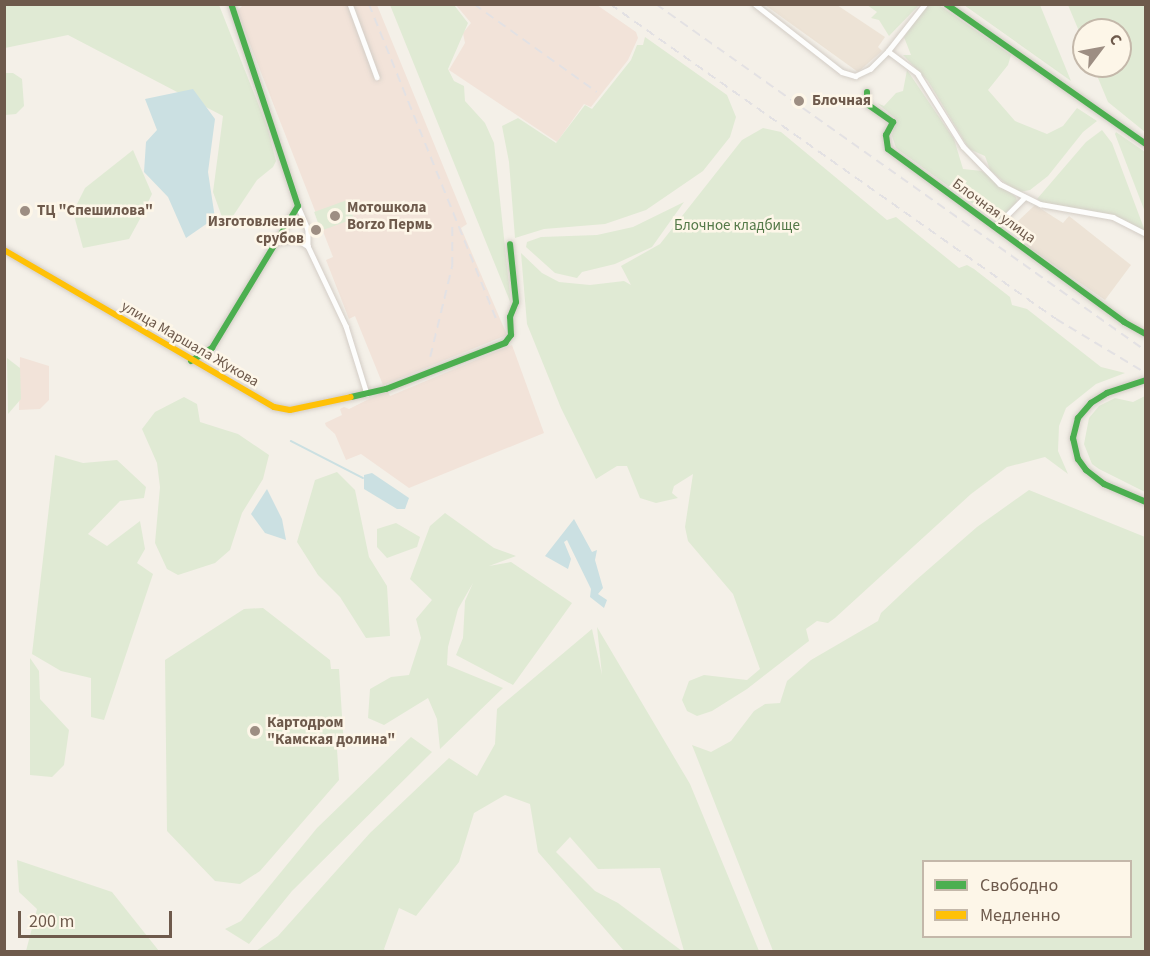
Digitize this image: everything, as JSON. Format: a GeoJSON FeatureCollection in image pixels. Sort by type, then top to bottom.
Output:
{"type":"FeatureCollection","features":[{"type":"Feature","properties":{"kind":"street"},"geometry":{"type":"LineString","coordinates":[[231,4],[298,206],[309,231],[309,249],[346,326],[367,394]]}},
{"type":"Feature","properties":{"kind":"street"},"geometry":{"type":"LineString","coordinates":[[350,4],[378,77]]}},
{"type":"Feature","properties":{"kind":"street"},"geometry":{"type":"LineString","coordinates":[[755,4],[842,72],[863,74],[888,51],[924,4]]}},
{"type":"Feature","properties":{"kind":"street"},"geometry":{"type":"LineString","coordinates":[[946,4],[1146,144]]}},
{"type":"Feature","properties":{"kind":"street"},"geometry":{"type":"LineString","coordinates":[[888,51],[923,80],[970,154],[1000,184],[1024,198],[1048,206],[1113,217],[1146,234]]}},
{"type":"Feature","properties":{"kind":"street","name":"Блочная улица"},"geometry":{"type":"LineString","coordinates":[[867,92],[867,104],[893,122],[886,135],[888,149],[1146,334]]}},
{"type":"Feature","properties":{"kind":"street"},"geometry":{"type":"LineString","coordinates":[[995,227],[1024,198]]}},
{"type":"Feature","properties":{"kind":"street"},"geometry":{"type":"LineString","coordinates":[[191,361],[212,348],[298,206]]}},
{"type":"Feature","properties":{"kind":"street"},"geometry":{"type":"LineString","coordinates":[[278,242],[296,239],[309,249]]}},
{"type":"Feature","properties":{"kind":"street","name":"улица Маршала Жукова"},"geometry":{"type":"LineString","coordinates":[[4,250],[8,257],[38,268],[191,361],[282,409],[313,407],[367,394],[509,339],[510,317],[516,302],[510,244]]}},
{"type":"Feature","properties":{"kind":"street"},"geometry":{"type":"LineString","coordinates":[[1146,380],[1102,395],[1086,408],[1074,431],[1074,445],[1081,465],[1091,474],[1146,502]]}},
{"type":"Feature","properties":{"kind":"shaded area"},"geometry":{"type":"Polygon","coordinates":[[[244,4],[377,5],[467,224],[461,228],[507,335],[383,385],[355,316],[349,319],[326,260],[333,257],[237,11],[244,4]]]}},
{"type":"Feature","properties":{"kind":"shaded area"},"geometry":{"type":"Polygon","coordinates":[[[456,5],[597,5],[636,32],[638,38],[628,60],[591,107],[584,104],[557,142],[449,70],[465,43],[463,33],[471,23],[456,5]]]}},
{"type":"Feature","properties":{"kind":"shaded area"},"geometry":{"type":"Polygon","coordinates":[[[765,5],[837,5],[885,37],[878,47],[882,51],[858,72],[765,5]]]}},
{"type":"Feature","properties":{"kind":"shaded area"},"geometry":{"type":"Polygon","coordinates":[[[193,89],[215,119],[208,172],[215,218],[186,238],[168,197],[144,172],[146,142],[157,130],[145,99],[193,89]]]}},
{"type":"Feature","properties":{"kind":"shaded area"},"geometry":{"type":"Polygon","coordinates":[[[1035,205],[1063,223],[1069,216],[1131,265],[1105,300],[1025,245],[1032,236],[1015,224],[1035,205]]]}},
{"type":"Feature","properties":{"kind":"shaded area"},"geometry":{"type":"Polygon","coordinates":[[[512,345],[544,433],[409,488],[361,454],[346,460],[335,434],[326,426],[325,423],[342,415],[340,409],[344,407],[349,409],[387,390],[390,396],[512,345]]]}},
{"type":"Feature","properties":{"kind":"shaded area"},"geometry":{"type":"Polygon","coordinates":[[[20,357],[49,366],[49,400],[40,409],[19,410],[20,357]]]}},
{"type":"Feature","properties":{"kind":"shaded area"},"geometry":{"type":"Polygon","coordinates":[[[372,473],[409,498],[405,509],[397,509],[364,489],[364,475],[372,473]]]}},
{"type":"Feature","properties":{"kind":"shaded area"},"geometry":{"type":"Polygon","coordinates":[[[267,489],[282,519],[286,540],[265,533],[251,514],[267,489]]]}},
{"type":"Feature","properties":{"kind":"shaded area"},"geometry":{"type":"Polygon","coordinates":[[[574,519],[592,552],[597,550],[595,560],[603,588],[598,594],[607,600],[604,608],[590,597],[591,589],[567,540],[564,542],[571,559],[568,569],[545,556],[574,519]]]}},
{"type":"Feature","properties":{"kind":"green space"},"geometry":{"type":"Polygon","coordinates":[[[5,5],[219,5],[267,126],[276,161],[273,167],[257,180],[231,219],[222,217],[213,192],[223,116],[68,35],[5,48],[5,5]]]}},
{"type":"Feature","properties":{"kind":"green space"},"geometry":{"type":"Polygon","coordinates":[[[390,5],[454,5],[468,23],[448,69],[454,81],[464,86],[465,101],[485,123],[494,143],[511,304],[390,5]]]}},
{"type":"Feature","properties":{"kind":"green space"},"geometry":{"type":"Polygon","coordinates":[[[867,5],[919,5],[889,36],[879,20],[871,18],[877,12],[867,5]]]}},
{"type":"Feature","properties":{"kind":"green space"},"geometry":{"type":"Polygon","coordinates":[[[927,5],[939,5],[1011,55],[1008,65],[988,90],[1015,121],[1047,134],[1063,126],[1077,108],[1097,121],[1083,132],[1048,176],[1030,190],[1020,192],[1005,183],[990,170],[985,156],[969,149],[928,81],[903,55],[911,55],[904,37],[927,5]]]}},
{"type":"Feature","properties":{"kind":"green space"},"geometry":{"type":"Polygon","coordinates":[[[964,5],[1040,5],[1071,81],[964,5]]]}},
{"type":"Feature","properties":{"kind":"green space"},"geometry":{"type":"Polygon","coordinates":[[[1068,5],[1145,5],[1145,132],[1108,102],[1098,78],[1132,78],[1132,18],[1073,18],[1068,5]]]}},
{"type":"Feature","properties":{"kind":"green space"},"geometry":{"type":"Polygon","coordinates":[[[645,37],[727,95],[736,117],[730,137],[703,171],[646,210],[605,224],[544,229],[515,238],[509,162],[502,126],[518,118],[556,143],[585,105],[592,109],[631,60],[637,45],[643,45],[645,37]]]}},
{"type":"Feature","properties":{"kind":"green space"},"geometry":{"type":"Polygon","coordinates":[[[907,70],[954,139],[963,169],[982,171],[1016,197],[1017,202],[1000,219],[995,220],[896,148],[892,136],[895,118],[877,103],[884,106],[896,93],[903,91],[907,70]]]}},
{"type":"Feature","properties":{"kind":"green space"},"geometry":{"type":"Polygon","coordinates":[[[4,73],[13,73],[22,79],[24,106],[16,114],[5,115],[4,73]]]}},
{"type":"Feature","properties":{"kind":"green space","name":"Блочное кладбище"},"geometry":{"type":"Polygon","coordinates":[[[763,128],[781,132],[887,220],[896,217],[959,268],[967,265],[974,269],[1010,297],[1012,305],[1027,309],[1101,367],[1125,373],[1096,384],[1066,408],[1059,426],[1058,451],[1068,474],[1045,457],[1007,467],[971,494],[835,618],[828,623],[817,621],[806,629],[809,641],[747,689],[712,711],[697,716],[687,711],[682,700],[689,681],[704,675],[747,680],[760,669],[733,594],[688,541],[685,527],[693,474],[674,486],[672,493],[678,498],[656,503],[640,498],[627,466],[617,466],[596,479],[561,408],[527,324],[521,253],[542,273],[559,282],[590,285],[624,281],[631,285],[621,266],[660,244],[742,140],[763,128]]]}},
{"type":"Feature","properties":{"kind":"green space"},"geometry":{"type":"Polygon","coordinates":[[[1102,130],[1112,143],[1145,231],[1114,215],[1044,204],[1037,199],[1086,142],[1102,130]]]}},
{"type":"Feature","properties":{"kind":"green space"},"geometry":{"type":"Polygon","coordinates":[[[1116,132],[1145,152],[1145,212],[1115,134],[1116,132]]]}},
{"type":"Feature","properties":{"kind":"green space"},"geometry":{"type":"Polygon","coordinates":[[[133,150],[152,194],[141,217],[129,239],[83,248],[73,212],[85,188],[133,150]]]}},
{"type":"Feature","properties":{"kind":"green space","name":"Мотошкола Borzo Пермь"},"geometry":{"type":"Polygon","coordinates":[[[347,200],[354,219],[321,231],[314,212],[347,200]]]}},
{"type":"Feature","properties":{"kind":"green space"},"geometry":{"type":"Polygon","coordinates":[[[684,202],[652,247],[615,264],[582,272],[577,278],[555,273],[526,247],[527,242],[541,237],[597,235],[633,227],[684,202]]]}},
{"type":"Feature","properties":{"kind":"green space"},"geometry":{"type":"Polygon","coordinates":[[[7,358],[20,368],[21,399],[8,414],[7,358]]]}},
{"type":"Feature","properties":{"kind":"green space"},"geometry":{"type":"Polygon","coordinates":[[[1145,396],[1145,492],[1092,464],[1084,444],[1089,418],[1099,406],[1115,398],[1133,402],[1145,396]]]}},
{"type":"Feature","properties":{"kind":"green space"},"geometry":{"type":"Polygon","coordinates":[[[184,397],[197,404],[200,422],[238,434],[269,455],[263,479],[242,513],[230,550],[215,563],[178,575],[167,569],[155,543],[160,487],[157,463],[142,429],[155,412],[184,397]]]}},
{"type":"Feature","properties":{"kind":"green space"},"geometry":{"type":"Polygon","coordinates":[[[55,455],[83,463],[117,460],[146,487],[144,498],[120,501],[88,534],[107,546],[140,521],[145,549],[137,563],[153,574],[104,720],[91,717],[91,678],[61,671],[32,654],[55,455]]]}},
{"type":"Feature","properties":{"kind":"green space"},"geometry":{"type":"Polygon","coordinates":[[[337,472],[355,490],[369,557],[387,586],[390,636],[366,638],[340,597],[318,575],[297,542],[315,480],[337,472]]]}},
{"type":"Feature","properties":{"kind":"green space"},"geometry":{"type":"Polygon","coordinates":[[[1029,490],[1145,537],[1145,951],[773,951],[692,745],[711,752],[731,741],[754,711],[765,704],[780,703],[787,681],[811,660],[878,621],[881,613],[977,527],[1029,490]]]}},
{"type":"Feature","properties":{"kind":"green space"},"geometry":{"type":"Polygon","coordinates":[[[445,513],[494,548],[516,556],[489,566],[511,562],[572,603],[513,685],[456,655],[463,638],[465,601],[473,583],[458,609],[448,647],[447,665],[503,688],[440,749],[437,719],[428,698],[384,725],[368,718],[370,689],[391,677],[409,675],[421,638],[416,619],[432,600],[410,579],[430,526],[445,513]]]}},
{"type":"Feature","properties":{"kind":"green space"},"geometry":{"type":"Polygon","coordinates":[[[396,523],[420,537],[417,547],[387,558],[377,547],[377,529],[396,523]]]}},
{"type":"Feature","properties":{"kind":"green space","name":"Картодром \"Камская долина\""},"geometry":{"type":"Polygon","coordinates":[[[263,608],[330,660],[331,669],[339,669],[344,747],[337,749],[339,780],[260,871],[240,884],[215,881],[167,831],[165,660],[244,609],[263,608]]]}},
{"type":"Feature","properties":{"kind":"green space"},"geometry":{"type":"Polygon","coordinates":[[[597,627],[690,784],[759,951],[684,951],[660,868],[598,869],[570,837],[556,852],[595,891],[618,903],[682,951],[624,951],[538,852],[530,804],[505,795],[474,813],[459,862],[416,916],[399,908],[384,949],[386,951],[256,951],[278,936],[370,833],[449,758],[477,776],[495,744],[497,709],[592,629],[602,675],[597,627]]]}},
{"type":"Feature","properties":{"kind":"green space"},"geometry":{"type":"Polygon","coordinates":[[[30,658],[39,671],[40,699],[69,730],[64,765],[52,777],[30,775],[30,658]]]}},
{"type":"Feature","properties":{"kind":"green space"},"geometry":{"type":"Polygon","coordinates":[[[411,737],[432,752],[292,891],[249,944],[225,929],[241,921],[317,828],[411,737]]]}},
{"type":"Feature","properties":{"kind":"green space"},"geometry":{"type":"Polygon","coordinates":[[[17,860],[112,892],[159,951],[26,951],[37,909],[19,892],[17,860]]]}},
{"type":"Feature","properties":{"kind":"waterway"},"geometry":{"type":"LineString","coordinates":[[291,441],[363,478]]}},
{"type":"Feature","properties":{"kind":"railway"},"geometry":{"type":"LineString","coordinates":[[369,4],[498,324]]}},
{"type":"Feature","properties":{"kind":"railway"},"geometry":{"type":"LineString","coordinates":[[474,4],[597,92]]}},
{"type":"Feature","properties":{"kind":"railway"},"geometry":{"type":"LineString","coordinates":[[610,4],[1056,319],[1146,373]]}},
{"type":"Feature","properties":{"kind":"railway"},"geometry":{"type":"LineString","coordinates":[[656,4],[1146,351]]}},
{"type":"Feature","properties":{"kind":"railway"},"geometry":{"type":"LineString","coordinates":[[430,357],[452,266],[452,225]]}},
{"type":"Feature","properties":{"kind":"traffic: fast"},"geometry":{"type":"LineString","coordinates":[[191,361],[212,348],[298,206],[231,4]]}},
{"type":"Feature","properties":{"kind":"traffic: fast"},"geometry":{"type":"LineString","coordinates":[[946,4],[1146,144]]}},
{"type":"Feature","properties":{"kind":"traffic: fast"},"geometry":{"type":"LineString","coordinates":[[867,92],[867,104],[893,122],[886,135],[888,149],[1124,322],[1146,334]]}},
{"type":"Feature","properties":{"kind":"traffic: fast"},"geometry":{"type":"LineString","coordinates":[[351,397],[386,389],[505,343],[511,335],[510,317],[516,302],[510,244]]}},
{"type":"Feature","properties":{"kind":"traffic: fast"},"geometry":{"type":"LineString","coordinates":[[1146,380],[1107,393],[1091,403],[1078,418],[1073,438],[1078,459],[1086,470],[1104,484],[1146,502]]}},
{"type":"Feature","properties":{"kind":"traffic: slow"},"geometry":{"type":"LineString","coordinates":[[4,250],[274,407],[290,410],[351,397]]}},
{"type":"Feature","properties":{"kind":"place","name":"Блочная"},"geometry":{"type":"Point","coordinates":[799,101]}},
{"type":"Feature","properties":{"kind":"place","name":"ТЦ \"Спешилова\""},"geometry":{"type":"Point","coordinates":[25,211]}},
{"type":"Feature","properties":{"kind":"place","name":"Мотошкола Borzo Пермь"},"geometry":{"type":"Point","coordinates":[335,216]}},
{"type":"Feature","properties":{"kind":"place","name":"Изготовление срубов"},"geometry":{"type":"Point","coordinates":[316,230]}},
{"type":"Feature","properties":{"kind":"place","name":"Картодром \"Камская долина\""},"geometry":{"type":"Point","coordinates":[255,731]}}]}
